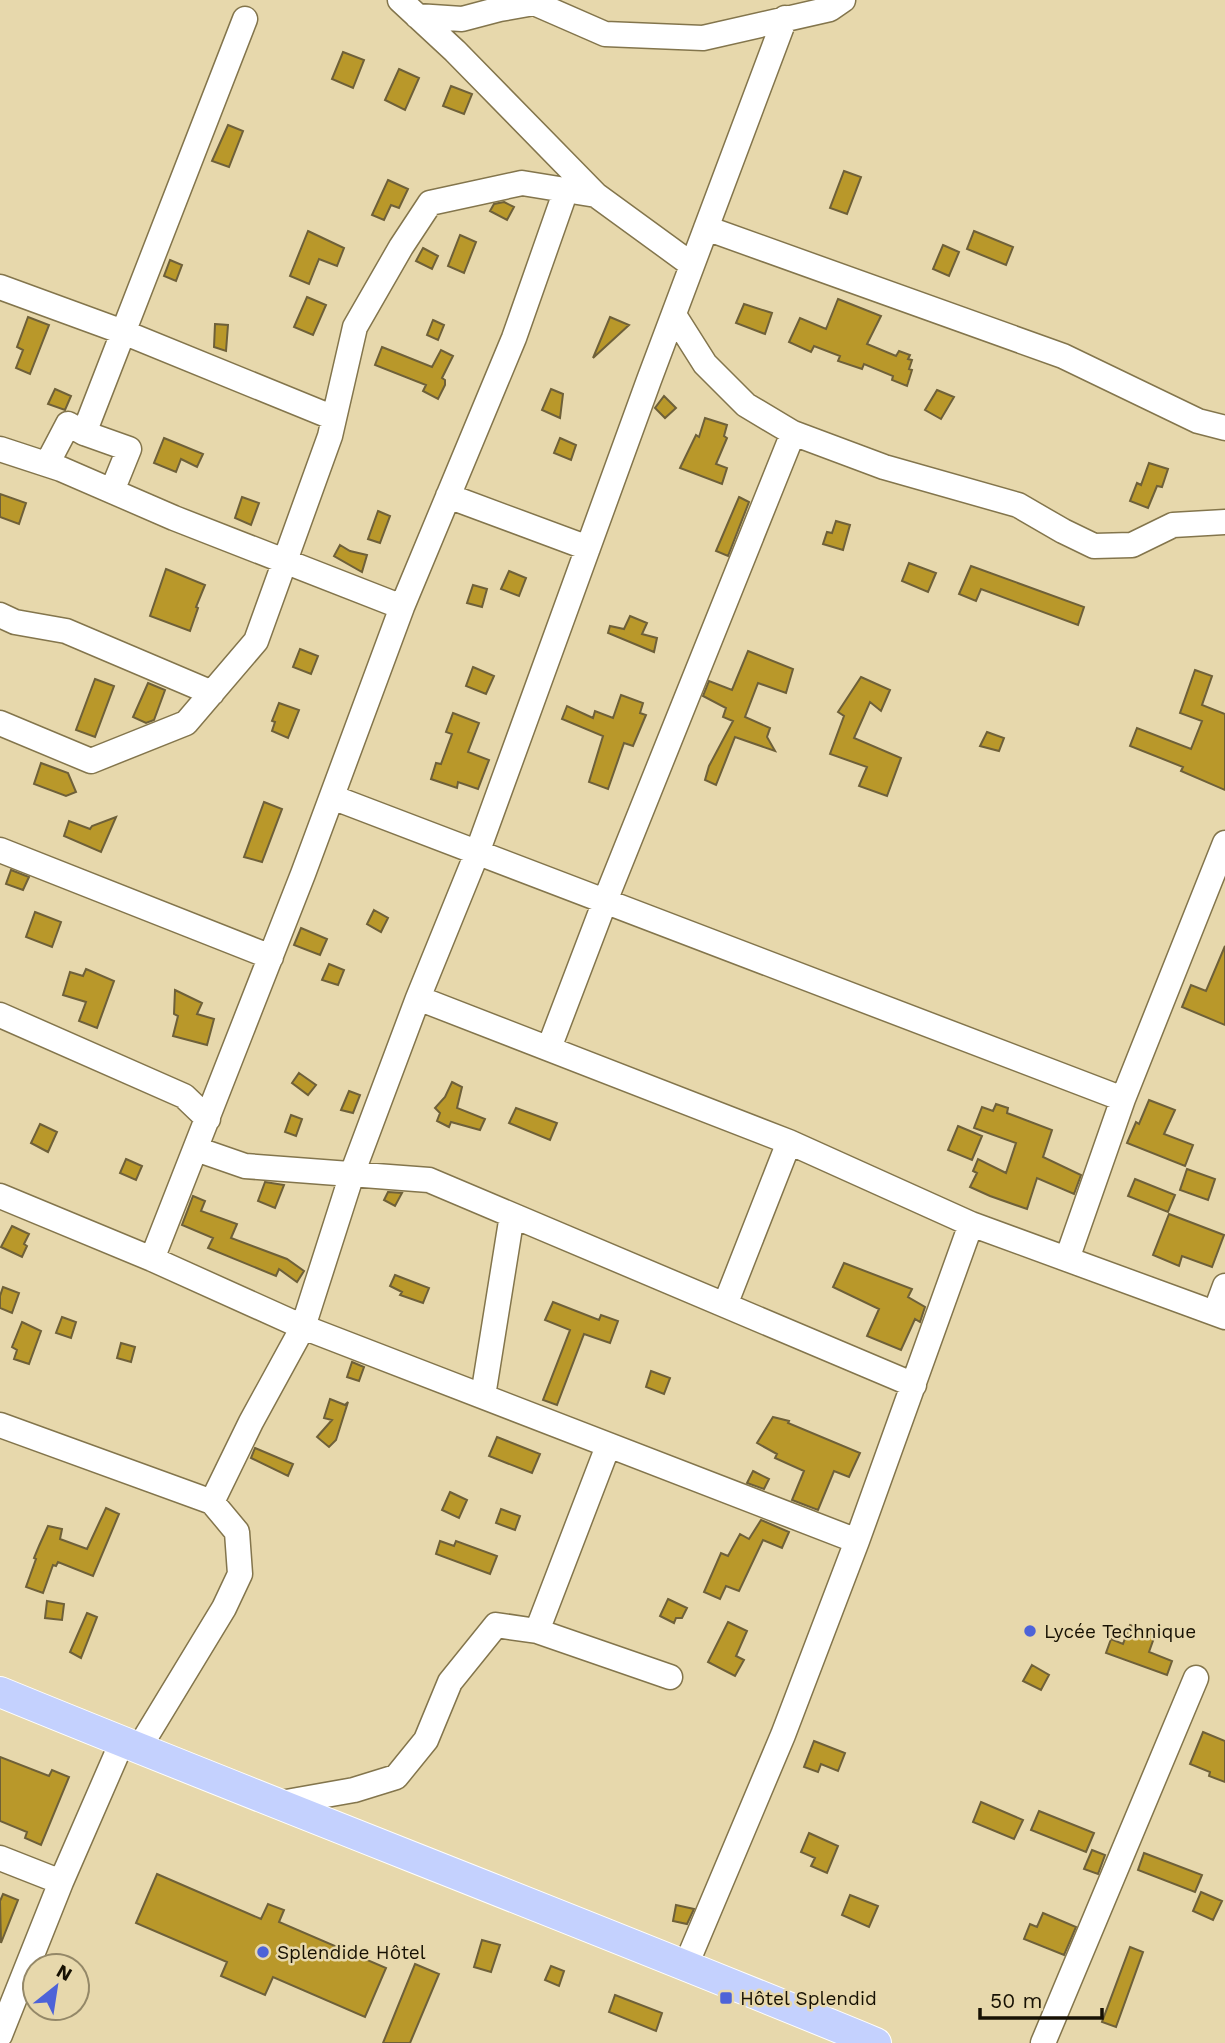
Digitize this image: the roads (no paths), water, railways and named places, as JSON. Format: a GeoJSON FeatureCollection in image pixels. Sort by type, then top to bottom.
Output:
{"type":"FeatureCollection","features":[{"type":"Feature","properties":{"kind":"main road"},"geometry":{"type":"LineString","coordinates":[[0,1692],[875,2043]]}},
{"type":"Feature","properties":{"kind":"street"},"geometry":{"type":"LineString","coordinates":[[408,8],[462,19],[534,3],[606,34],[703,38],[830,9],[843,0]]}},
{"type":"Feature","properties":{"kind":"street"},"geometry":{"type":"LineString","coordinates":[[408,8],[455,51],[596,195],[692,265]]}},
{"type":"Feature","properties":{"kind":"street"},"geometry":{"type":"LineString","coordinates":[[212,1502],[251,1422],[303,1327],[352,1174],[418,998],[477,853],[785,18]]}},
{"type":"Feature","properties":{"kind":"street"},"geometry":{"type":"LineString","coordinates":[[84,433],[245,19]]}},
{"type":"Feature","properties":{"kind":"street"},"geometry":{"type":"LineString","coordinates":[[0,723],[90,761],[186,723],[256,642],[330,436],[355,327],[401,247],[430,204],[522,183],[596,195]]}},
{"type":"Feature","properties":{"kind":"street"},"geometry":{"type":"LineString","coordinates":[[152,1259],[271,957],[402,607],[514,338],[566,190]]}},
{"type":"Feature","properties":{"kind":"street"},"geometry":{"type":"LineString","coordinates":[[706,228],[1063,356],[1198,421],[1225,428]]}},
{"type":"Feature","properties":{"kind":"street"},"geometry":{"type":"LineString","coordinates":[[0,287],[123,332],[334,418]]}},
{"type":"Feature","properties":{"kind":"street"},"geometry":{"type":"LineString","coordinates":[[674,315],[705,364],[746,405],[793,433],[884,467],[1018,505],[1094,545],[1132,545],[1173,525],[1225,522]]}},
{"type":"Feature","properties":{"kind":"street"},"geometry":{"type":"LineString","coordinates":[[47,464],[68,424],[84,433],[129,449],[111,491]]}},
{"type":"Feature","properties":{"kind":"street"},"geometry":{"type":"LineString","coordinates":[[549,1048],[605,901],[793,433]]}},
{"type":"Feature","properties":{"kind":"street"},"geometry":{"type":"LineString","coordinates":[[0,449],[47,464],[284,562],[402,607]]}},
{"type":"Feature","properties":{"kind":"street"},"geometry":{"type":"LineString","coordinates":[[448,496],[588,548]]}},
{"type":"Feature","properties":{"kind":"street"},"geometry":{"type":"LineString","coordinates":[[0,615],[15,622],[66,631],[212,693]]}},
{"type":"Feature","properties":{"kind":"street"},"geometry":{"type":"LineString","coordinates":[[332,797],[1123,1099]]}},
{"type":"Feature","properties":{"kind":"street"},"geometry":{"type":"LineString","coordinates":[[1067,1259],[1123,1099],[1225,843]]}},
{"type":"Feature","properties":{"kind":"street"},"geometry":{"type":"LineString","coordinates":[[0,850],[271,957]]}},
{"type":"Feature","properties":{"kind":"street"},"geometry":{"type":"LineString","coordinates":[[418,998],[789,1142],[971,1224],[1220,1315],[1225,1286]]}},
{"type":"Feature","properties":{"kind":"street"},"geometry":{"type":"LineString","coordinates":[[0,1015],[184,1096],[208,1119]]}},
{"type":"Feature","properties":{"kind":"street"},"geometry":{"type":"LineString","coordinates":[[725,1305],[789,1142]]}},
{"type":"Feature","properties":{"kind":"street"},"geometry":{"type":"LineString","coordinates":[[196,1149],[245,1166],[429,1180],[914,1385]]}},
{"type":"Feature","properties":{"kind":"street"},"geometry":{"type":"LineString","coordinates":[[0,1196],[152,1259],[303,1327],[857,1541]]}},
{"type":"Feature","properties":{"kind":"street"},"geometry":{"type":"LineString","coordinates":[[483,1396],[512,1215]]}},
{"type":"Feature","properties":{"kind":"street"},"geometry":{"type":"LineString","coordinates":[[686,1965],[783,1735],[857,1541],[971,1224]]}},
{"type":"Feature","properties":{"kind":"street"},"geometry":{"type":"LineString","coordinates":[[0,1424],[212,1502],[237,1532],[240,1574],[224,1608],[131,1745],[61,1882],[5,2007],[0,2035]]}},
{"type":"Feature","properties":{"kind":"street"},"geometry":{"type":"LineString","coordinates":[[537,1630],[608,1446]]}},
{"type":"Feature","properties":{"kind":"street"},"geometry":{"type":"LineString","coordinates":[[275,1804],[354,1790],[396,1777],[426,1740],[450,1682],[496,1625],[537,1630],[670,1677]]}},
{"type":"Feature","properties":{"kind":"street"},"geometry":{"type":"LineString","coordinates":[[1043,2043],[1196,1678]]}},
{"type":"Feature","properties":{"kind":"street"},"geometry":{"type":"LineString","coordinates":[[0,1858],[61,1882]]}},
{"type":"Feature","properties":{"kind":"place","name":"Lycée Technique"},"geometry":{"type":"Point","coordinates":[1030,1631]}},
{"type":"Feature","properties":{"kind":"place","name":"Splendide Hôtel"},"geometry":{"type":"Point","coordinates":[263,1952]}},
{"type":"Feature","properties":{"kind":"place","name":"Hôtel Splendid"},"geometry":{"type":"Point","coordinates":[726,1998]}}]}
